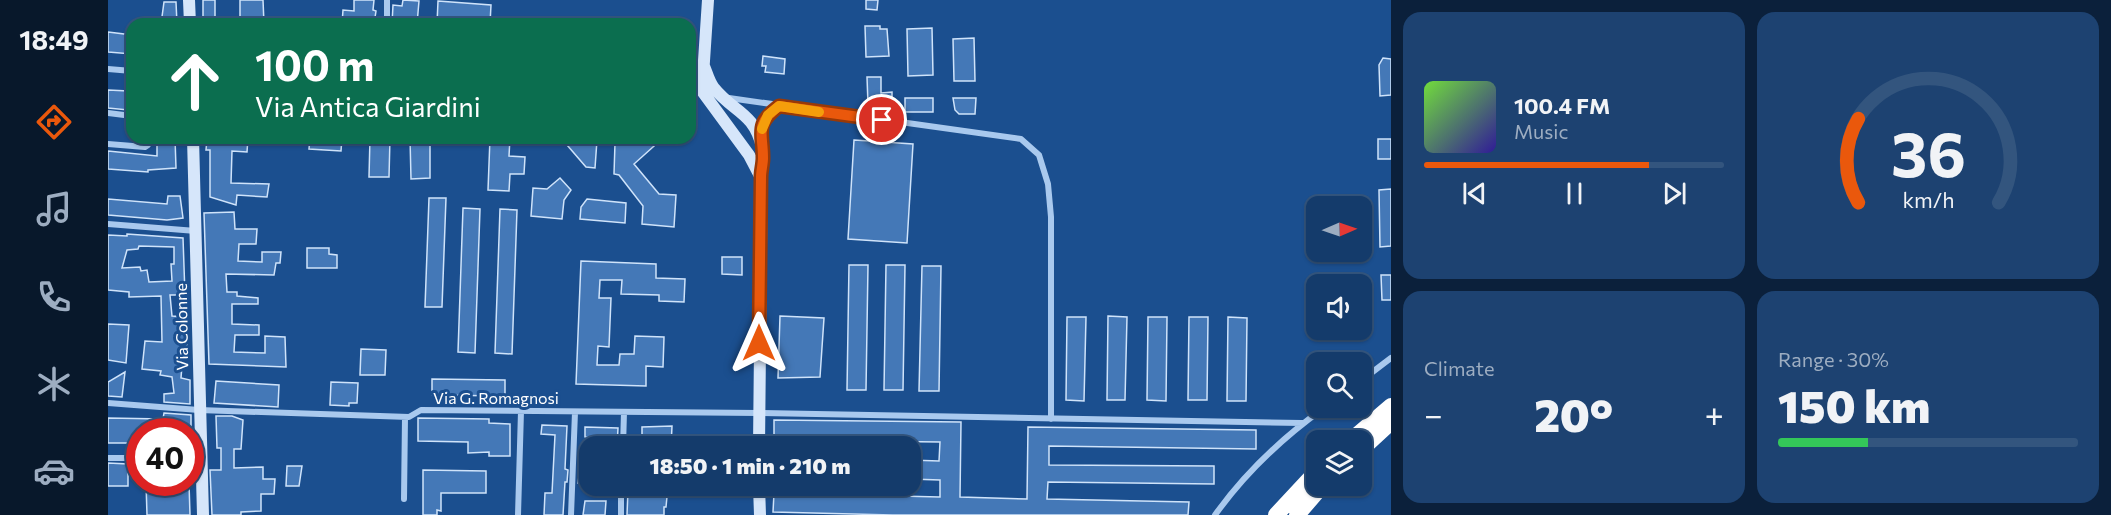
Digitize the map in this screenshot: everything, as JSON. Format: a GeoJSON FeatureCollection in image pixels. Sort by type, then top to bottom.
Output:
{"type":"FeatureCollection","features":[{"type":"Feature","properties":{"kind":"highway"},"geometry":{"type":"LineString","coordinates":[[1363,430],[1391,406]]}},
{"type":"Feature","properties":{"kind":"highway"},"geometry":{"type":"LineString","coordinates":[[1372,440],[1391,422]]}},
{"type":"Feature","properties":{"kind":"highway"},"geometry":{"type":"LineString","coordinates":[[1276,515],[1306,483]]}},
{"type":"Feature","properties":{"kind":"highway"},"geometry":{"type":"LineString","coordinates":[[1297,515],[1313,496]]}},
{"type":"Feature","properties":{"kind":"street"},"geometry":{"type":"LineString","coordinates":[[189,0],[190,18]]}},
{"type":"Feature","properties":{"kind":"street"},"geometry":{"type":"LineString","coordinates":[[387,0],[387,18]]}},
{"type":"Feature","properties":{"kind":"street"},"geometry":{"type":"LineString","coordinates":[[699,94],[704,66],[708,0]]}},
{"type":"Feature","properties":{"kind":"street"},"geometry":{"type":"LineString","coordinates":[[704,66],[714,88],[746,116],[760,136],[763,159],[759,436]]}},
{"type":"Feature","properties":{"kind":"street"},"geometry":{"type":"LineString","coordinates":[[108,69],[126,70]]}},
{"type":"Feature","properties":{"kind":"street"},"geometry":{"type":"LineString","coordinates":[[699,94],[1021,139],[1039,155],[1048,184],[1051,217],[1051,419]]}},
{"type":"Feature","properties":{"kind":"street"},"geometry":{"type":"LineString","coordinates":[[699,94],[753,160],[761,177]]}},
{"type":"Feature","properties":{"kind":"street"},"geometry":{"type":"LineString","coordinates":[[741,144],[760,136],[768,115],[779,106]]}},
{"type":"Feature","properties":{"kind":"street"},"geometry":{"type":"LineString","coordinates":[[721,119],[727,111],[736,107]]}},
{"type":"Feature","properties":{"kind":"street"},"geometry":{"type":"LineString","coordinates":[[108,113],[126,115]]}},
{"type":"Feature","properties":{"kind":"street"},"geometry":{"type":"LineString","coordinates":[[108,144],[145,147],[148,144]]}},
{"type":"Feature","properties":{"kind":"street","name":"Via Colonne"},"geometry":{"type":"LineString","coordinates":[[193,144],[199,418]]}},
{"type":"Feature","properties":{"kind":"street"},"geometry":{"type":"LineString","coordinates":[[108,224],[196,231]]}},
{"type":"Feature","properties":{"kind":"street"},"geometry":{"type":"LineString","coordinates":[[1372,372],[1391,358]]}},
{"type":"Feature","properties":{"kind":"street","name":"Via G. Romagnosi"},"geometry":{"type":"LineString","coordinates":[[108,404],[200,410],[405,417],[420,410],[759,413],[1302,423]]}},
{"type":"Feature","properties":{"kind":"street"},"geometry":{"type":"LineString","coordinates":[[518,515],[521,411]]}},
{"type":"Feature","properties":{"kind":"street"},"geometry":{"type":"LineString","coordinates":[[571,515],[575,412]]}},
{"type":"Feature","properties":{"kind":"street"},"geometry":{"type":"LineString","coordinates":[[623,436],[624,412]]}},
{"type":"Feature","properties":{"kind":"street"},"geometry":{"type":"LineString","coordinates":[[404,499],[405,417]]}},
{"type":"Feature","properties":{"kind":"street"},"geometry":{"type":"LineString","coordinates":[[1215,515],[1235,487],[1309,418]]}},
{"type":"Feature","properties":{"kind":"street"},"geometry":{"type":"LineString","coordinates":[[108,458],[126,458]]}},
{"type":"Feature","properties":{"kind":"street","name":"Via Colonne"},"geometry":{"type":"LineString","coordinates":[[201,496],[203,515]]}},
{"type":"Feature","properties":{"kind":"street"},"geometry":{"type":"LineString","coordinates":[[621,496],[621,515]]}},
{"type":"Feature","properties":{"kind":"street"},"geometry":{"type":"LineString","coordinates":[[759,496],[760,515]]}},
{"type":"Feature","properties":{"kind":"building"},"geometry":{"type":"Polygon","coordinates":[[[203,0],[215,0],[215,18],[203,18],[203,0]]]}},
{"type":"Feature","properties":{"kind":"building"},"geometry":{"type":"Polygon","coordinates":[[[240,0],[263,0],[264,18],[240,18],[240,0]]]}},
{"type":"Feature","properties":{"kind":"building"},"geometry":{"type":"Polygon","coordinates":[[[354,0],[374,0],[375,18],[342,18],[343,10],[354,11],[354,0]]]}},
{"type":"Feature","properties":{"kind":"building"},"geometry":{"type":"Polygon","coordinates":[[[403,0],[419,1],[418,18],[392,18],[393,5],[402,6],[403,0]]]}},
{"type":"Feature","properties":{"kind":"building"},"geometry":{"type":"Polygon","coordinates":[[[866,0],[878,0],[877,10],[866,9],[866,0]]]}},
{"type":"Feature","properties":{"kind":"building"},"geometry":{"type":"Polygon","coordinates":[[[438,1],[491,5],[490,18],[437,18],[438,1]]]}},
{"type":"Feature","properties":{"kind":"building"},"geometry":{"type":"Polygon","coordinates":[[[164,2],[176,2],[177,18],[162,18],[164,2]]]}},
{"type":"Feature","properties":{"kind":"building"},"geometry":{"type":"Polygon","coordinates":[[[865,26],[880,26],[880,29],[887,29],[889,56],[866,57],[865,26]]]}},
{"type":"Feature","properties":{"kind":"building"},"geometry":{"type":"Polygon","coordinates":[[[932,28],[933,75],[908,76],[907,29],[932,28]]]}},
{"type":"Feature","properties":{"kind":"building"},"geometry":{"type":"Polygon","coordinates":[[[108,32],[126,34],[126,54],[108,52],[108,32]]]}},
{"type":"Feature","properties":{"kind":"building"},"geometry":{"type":"Polygon","coordinates":[[[974,38],[975,81],[954,81],[953,39],[974,38]]]}},
{"type":"Feature","properties":{"kind":"building"},"geometry":{"type":"Polygon","coordinates":[[[763,56],[785,59],[784,74],[765,72],[766,66],[762,66],[763,56]]]}},
{"type":"Feature","properties":{"kind":"building"},"geometry":{"type":"Polygon","coordinates":[[[1383,58],[1391,59],[1391,95],[1380,96],[1379,65],[1383,58]]]}},
{"type":"Feature","properties":{"kind":"building"},"geometry":{"type":"Polygon","coordinates":[[[867,77],[881,77],[881,93],[892,92],[892,104],[868,104],[867,77]]]}},
{"type":"Feature","properties":{"kind":"building"},"geometry":{"type":"Polygon","coordinates":[[[108,90],[126,91],[126,110],[108,108],[108,90]]]}},
{"type":"Feature","properties":{"kind":"building"},"geometry":{"type":"Polygon","coordinates":[[[905,98],[933,98],[933,112],[905,112],[905,98]]]}},
{"type":"Feature","properties":{"kind":"building"},"geometry":{"type":"Polygon","coordinates":[[[953,98],[976,98],[975,114],[959,114],[955,110],[953,98]]]}},
{"type":"Feature","properties":{"kind":"building"},"geometry":{"type":"Polygon","coordinates":[[[1378,139],[1391,139],[1391,159],[1378,159],[1378,139]]]}},
{"type":"Feature","properties":{"kind":"building"},"geometry":{"type":"Polygon","coordinates":[[[854,140],[913,144],[907,243],[848,239],[854,140]]]}},
{"type":"Feature","properties":{"kind":"building"},"geometry":{"type":"Polygon","coordinates":[[[157,144],[175,144],[176,168],[148,170],[148,172],[108,169],[108,151],[157,156],[157,144]]]}},
{"type":"Feature","properties":{"kind":"building"},"geometry":{"type":"Polygon","coordinates":[[[207,144],[248,144],[247,152],[232,151],[231,183],[269,184],[267,197],[237,195],[236,205],[210,197],[210,150],[206,150],[207,144]]]}},
{"type":"Feature","properties":{"kind":"building"},"geometry":{"type":"Polygon","coordinates":[[[309,144],[342,144],[341,151],[309,149],[309,144]]]}},
{"type":"Feature","properties":{"kind":"building"},"geometry":{"type":"Polygon","coordinates":[[[370,144],[390,144],[389,177],[369,177],[370,144]]]}},
{"type":"Feature","properties":{"kind":"building"},"geometry":{"type":"Polygon","coordinates":[[[410,144],[430,144],[430,178],[411,179],[410,144]]]}},
{"type":"Feature","properties":{"kind":"building"},"geometry":{"type":"Polygon","coordinates":[[[490,144],[510,144],[509,156],[525,157],[524,174],[510,174],[509,191],[488,190],[490,144]]]}},
{"type":"Feature","properties":{"kind":"building"},"geometry":{"type":"Polygon","coordinates":[[[566,144],[597,144],[595,168],[586,167],[566,144]]]}},
{"type":"Feature","properties":{"kind":"building"},"geometry":{"type":"Polygon","coordinates":[[[615,144],[656,144],[634,164],[659,194],[676,195],[674,227],[642,224],[643,206],[619,175],[614,174],[615,144]]]}},
{"type":"Feature","properties":{"kind":"building"},"geometry":{"type":"Polygon","coordinates":[[[560,178],[571,190],[564,200],[562,219],[531,216],[533,188],[547,189],[560,178]]]}},
{"type":"Feature","properties":{"kind":"building"},"geometry":{"type":"Polygon","coordinates":[[[1391,189],[1391,246],[1380,247],[1379,190],[1391,189]]]}},
{"type":"Feature","properties":{"kind":"building"},"geometry":{"type":"Polygon","coordinates":[[[168,196],[180,196],[183,218],[167,220],[108,215],[108,199],[167,204],[168,196]]]}},
{"type":"Feature","properties":{"kind":"building"},"geometry":{"type":"Polygon","coordinates":[[[429,198],[446,198],[442,307],[425,307],[429,198]]]}},
{"type":"Feature","properties":{"kind":"building"},"geometry":{"type":"Polygon","coordinates":[[[587,199],[626,203],[625,223],[580,219],[581,207],[587,199]]]}},
{"type":"Feature","properties":{"kind":"building"},"geometry":{"type":"Polygon","coordinates":[[[463,208],[480,209],[475,353],[458,352],[463,208]]]}},
{"type":"Feature","properties":{"kind":"building"},"geometry":{"type":"Polygon","coordinates":[[[500,209],[517,210],[512,354],[495,353],[500,209]]]}},
{"type":"Feature","properties":{"kind":"building"},"geometry":{"type":"Polygon","coordinates":[[[234,212],[235,229],[257,229],[256,244],[239,244],[238,261],[262,262],[262,252],[281,252],[280,263],[276,263],[274,275],[226,274],[227,292],[237,292],[237,296],[258,298],[258,304],[232,304],[232,324],[259,325],[259,335],[235,335],[234,352],[265,353],[265,336],[285,337],[286,367],[209,364],[204,213],[234,212]]]}},
{"type":"Feature","properties":{"kind":"building"},"geometry":{"type":"Polygon","coordinates":[[[127,234],[183,238],[185,295],[170,295],[172,316],[186,317],[187,353],[183,353],[181,378],[190,380],[190,404],[164,402],[164,394],[174,393],[172,377],[160,375],[161,371],[142,369],[145,341],[162,342],[161,296],[129,297],[129,292],[108,290],[108,235],[127,236],[127,234]],[[139,246],[138,249],[127,250],[122,268],[140,267],[141,271],[147,270],[149,282],[172,281],[171,264],[174,264],[174,247],[139,246]]]}},
{"type":"Feature","properties":{"kind":"building"},"geometry":{"type":"Polygon","coordinates":[[[307,248],[329,248],[329,254],[337,255],[337,268],[307,268],[307,248]]]}},
{"type":"Feature","properties":{"kind":"building"},"geometry":{"type":"Polygon","coordinates":[[[722,257],[742,257],[742,275],[722,274],[722,257]]]}},
{"type":"Feature","properties":{"kind":"building"},"geometry":{"type":"Polygon","coordinates":[[[581,261],[656,264],[656,278],[685,279],[684,302],[659,301],[659,295],[621,294],[622,280],[600,280],[599,298],[611,298],[609,347],[598,346],[597,365],[619,365],[620,354],[634,354],[635,336],[664,337],[663,367],[646,366],[646,386],[576,384],[581,261]]]}},
{"type":"Feature","properties":{"kind":"building"},"geometry":{"type":"Polygon","coordinates":[[[849,265],[868,265],[866,390],[847,390],[849,265]]]}},
{"type":"Feature","properties":{"kind":"building"},"geometry":{"type":"Polygon","coordinates":[[[886,265],[905,265],[903,390],[884,390],[886,265]]]}},
{"type":"Feature","properties":{"kind":"building"},"geometry":{"type":"Polygon","coordinates":[[[922,266],[941,266],[939,391],[919,391],[922,266]]]}},
{"type":"Feature","properties":{"kind":"building"},"geometry":{"type":"Polygon","coordinates":[[[1381,275],[1391,275],[1391,300],[1382,300],[1381,275]]]}},
{"type":"Feature","properties":{"kind":"building"},"geometry":{"type":"Polygon","coordinates":[[[780,316],[824,318],[820,377],[778,378],[780,316]]]}},
{"type":"Feature","properties":{"kind":"building"},"geometry":{"type":"Polygon","coordinates":[[[1108,316],[1127,317],[1125,400],[1107,400],[1108,316]]]}},
{"type":"Feature","properties":{"kind":"building"},"geometry":{"type":"Polygon","coordinates":[[[1067,317],[1086,317],[1084,401],[1066,400],[1067,317]]]}},
{"type":"Feature","properties":{"kind":"building"},"geometry":{"type":"Polygon","coordinates":[[[1148,317],[1167,317],[1166,401],[1147,400],[1148,317]]]}},
{"type":"Feature","properties":{"kind":"building"},"geometry":{"type":"Polygon","coordinates":[[[1189,317],[1208,317],[1207,400],[1188,400],[1189,317]]]}},
{"type":"Feature","properties":{"kind":"building"},"geometry":{"type":"Polygon","coordinates":[[[1228,317],[1247,318],[1246,401],[1227,401],[1228,317]]]}},
{"type":"Feature","properties":{"kind":"building"},"geometry":{"type":"Polygon","coordinates":[[[108,324],[129,325],[126,363],[108,360],[108,324]]]}},
{"type":"Feature","properties":{"kind":"building"},"geometry":{"type":"Polygon","coordinates":[[[361,349],[386,350],[385,375],[360,375],[361,349]]]}},
{"type":"Feature","properties":{"kind":"building"},"geometry":{"type":"Polygon","coordinates":[[[125,372],[122,397],[108,396],[108,382],[125,372]]]}},
{"type":"Feature","properties":{"kind":"building"},"geometry":{"type":"Polygon","coordinates":[[[432,379],[505,380],[505,396],[432,395],[432,379]]]}},
{"type":"Feature","properties":{"kind":"building"},"geometry":{"type":"Polygon","coordinates":[[[216,381],[279,385],[278,407],[214,403],[216,381]]]}},
{"type":"Feature","properties":{"kind":"building"},"geometry":{"type":"Polygon","coordinates":[[[331,382],[358,383],[357,403],[349,403],[349,406],[330,405],[331,382]]]}},
{"type":"Feature","properties":{"kind":"building"},"geometry":{"type":"Polygon","coordinates":[[[164,413],[191,415],[191,418],[163,418],[164,413]]]}},
{"type":"Feature","properties":{"kind":"building"},"geometry":{"type":"Polygon","coordinates":[[[216,416],[232,416],[243,420],[241,449],[234,449],[234,468],[263,467],[263,479],[275,479],[274,494],[261,494],[261,511],[241,512],[241,515],[212,515],[210,470],[221,470],[221,448],[217,448],[216,416]]]}},
{"type":"Feature","properties":{"kind":"building"},"geometry":{"type":"Polygon","coordinates":[[[108,418],[126,418],[126,443],[108,443],[108,418]]]}},
{"type":"Feature","properties":{"kind":"building"},"geometry":{"type":"Polygon","coordinates":[[[418,418],[489,419],[489,423],[510,424],[510,456],[489,456],[489,452],[468,453],[468,442],[418,441],[418,418]]]}},
{"type":"Feature","properties":{"kind":"building"},"geometry":{"type":"Polygon","coordinates":[[[774,420],[961,422],[960,497],[1027,499],[1028,427],[1256,430],[1256,449],[1049,446],[1049,465],[1214,466],[1214,484],[1048,482],[1047,499],[1189,502],[1188,515],[893,515],[773,512],[774,496],[940,497],[940,480],[921,479],[921,460],[939,461],[940,442],[921,442],[921,436],[774,436],[774,420]]]}},
{"type":"Feature","properties":{"kind":"building"},"geometry":{"type":"Polygon","coordinates":[[[542,425],[567,426],[565,469],[568,470],[563,515],[544,515],[545,493],[552,493],[555,435],[541,434],[542,425]]]}},
{"type":"Feature","properties":{"kind":"building"},"geometry":{"type":"Polygon","coordinates":[[[672,426],[672,436],[642,436],[642,427],[672,426]]]}},
{"type":"Feature","properties":{"kind":"building"},"geometry":{"type":"Polygon","coordinates":[[[585,427],[618,428],[618,436],[585,436],[585,427]]]}},
{"type":"Feature","properties":{"kind":"building"},"geometry":{"type":"Polygon","coordinates":[[[108,463],[126,464],[126,486],[108,486],[108,463]]]}},
{"type":"Feature","properties":{"kind":"building"},"geometry":{"type":"Polygon","coordinates":[[[287,466],[302,466],[299,486],[286,486],[287,466]]]}},
{"type":"Feature","properties":{"kind":"building"},"geometry":{"type":"Polygon","coordinates":[[[423,470],[486,471],[486,493],[441,493],[441,511],[437,510],[437,515],[423,515],[423,470]]]}},
{"type":"Feature","properties":{"kind":"building"},"geometry":{"type":"Polygon","coordinates":[[[146,496],[189,496],[190,515],[147,515],[146,496]]]}},
{"type":"Feature","properties":{"kind":"building"},"geometry":{"type":"Polygon","coordinates":[[[628,496],[667,496],[664,515],[627,515],[628,496]]]}},
{"type":"Feature","properties":{"kind":"building"},"geometry":{"type":"Polygon","coordinates":[[[585,501],[606,501],[605,515],[583,515],[585,501]]]}},
{"type":"Feature","properties":{"kind":"slow traffic"},"geometry":{"type":"LineString","coordinates":[[762,129],[768,115],[779,106],[819,112]]}},
{"type":"Feature","properties":{"kind":"route"},"geometry":{"type":"LineString","coordinates":[[759,343],[763,159],[760,136],[768,115],[779,106],[882,120]]}}]}
